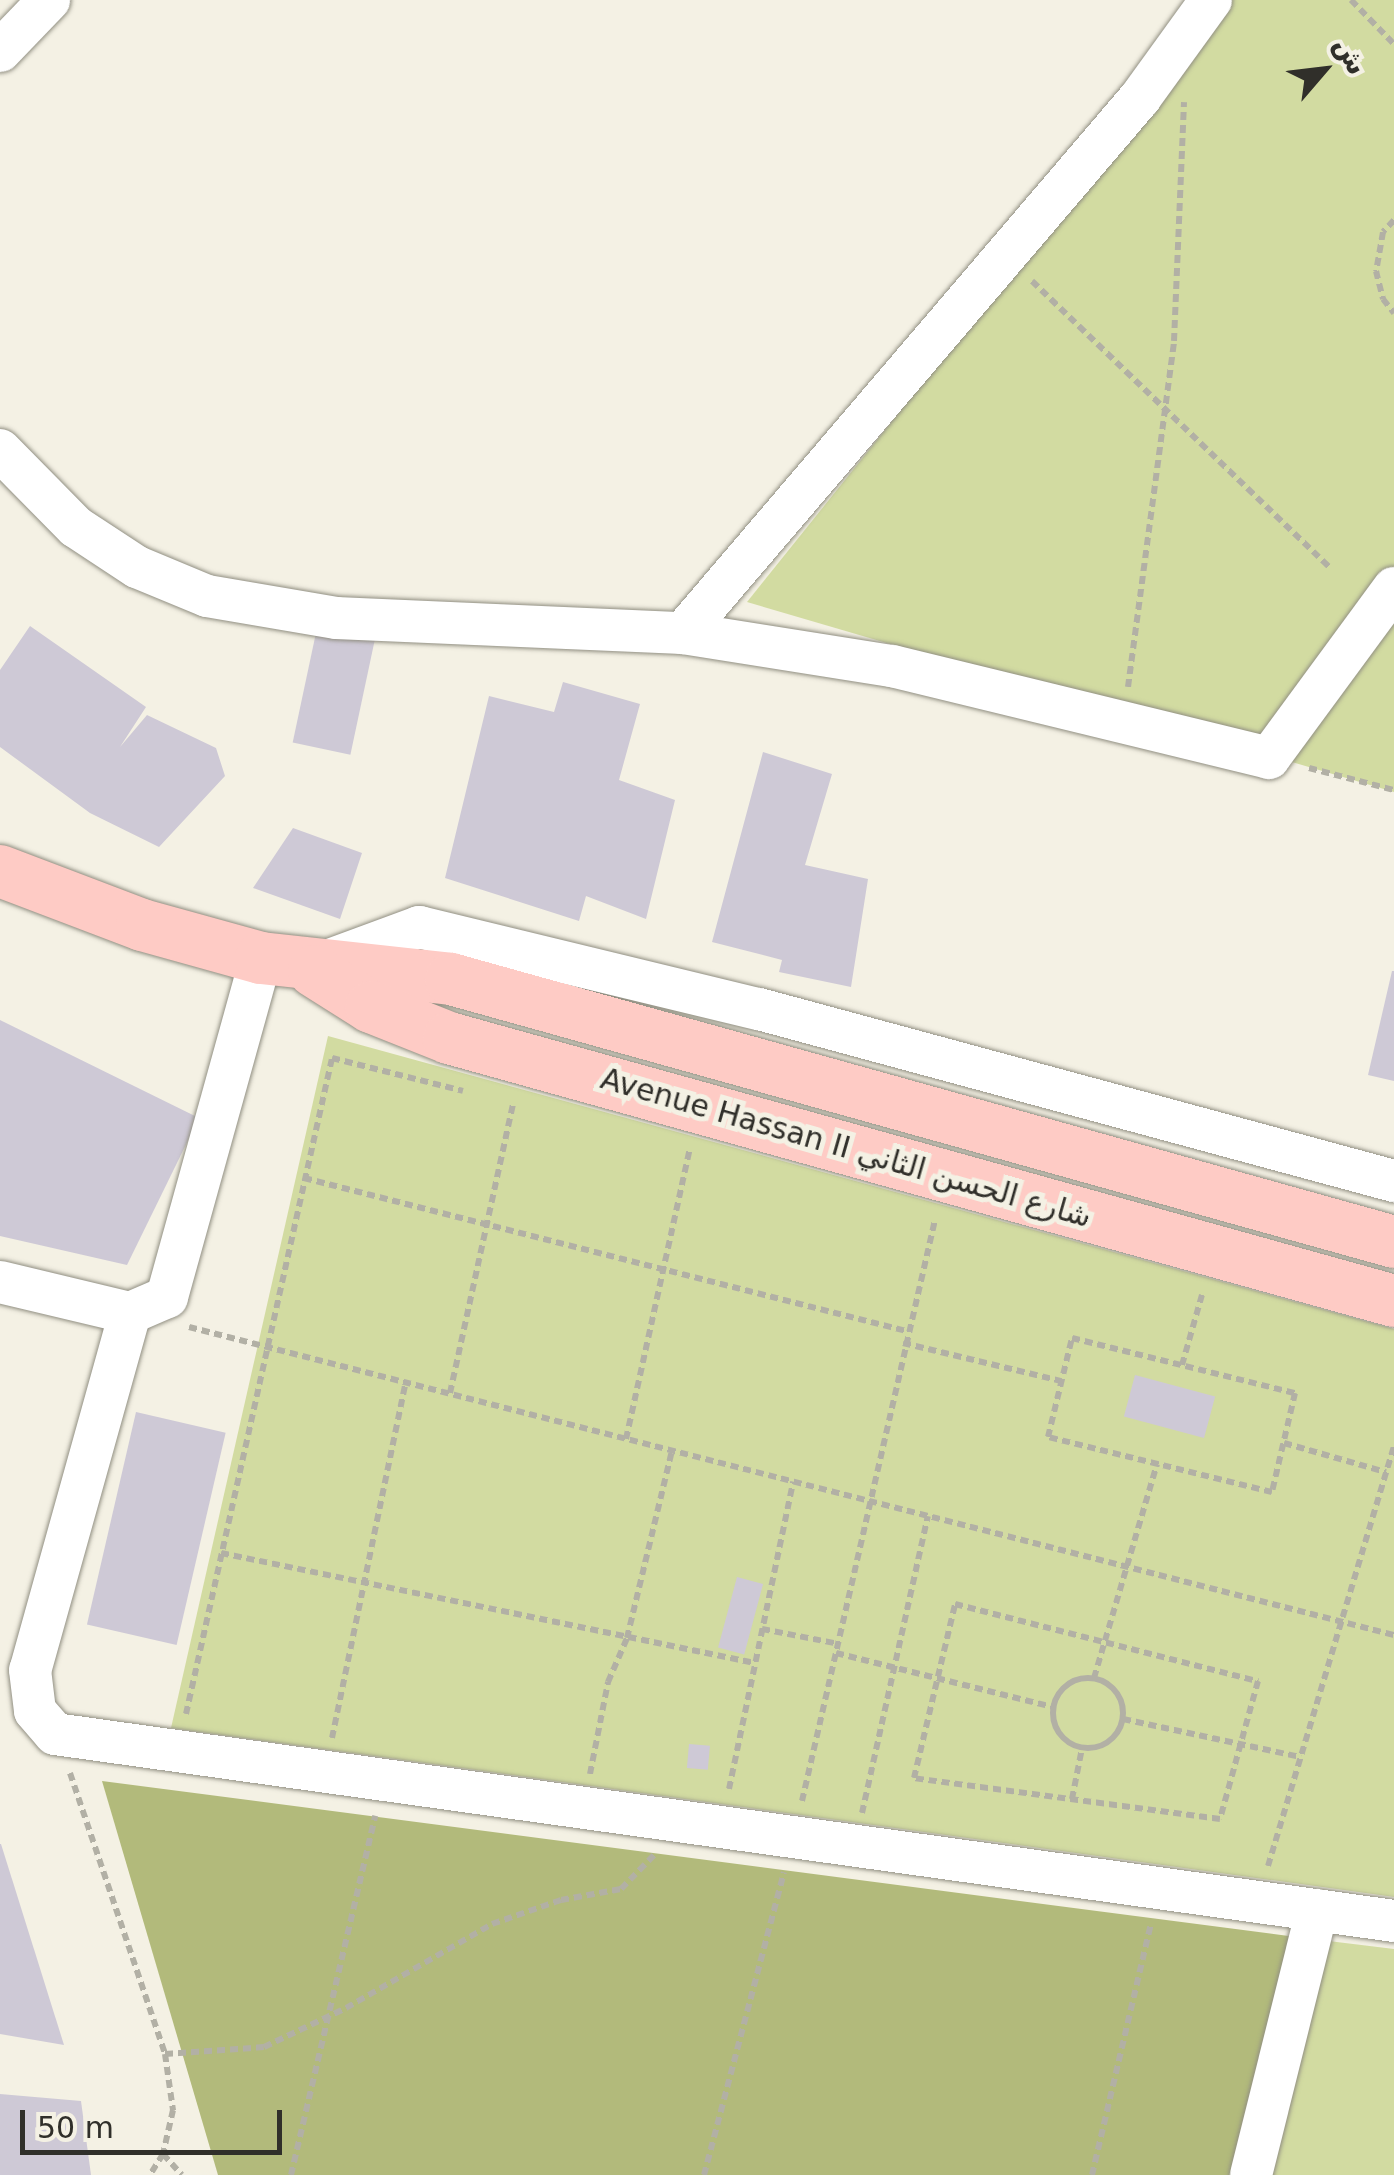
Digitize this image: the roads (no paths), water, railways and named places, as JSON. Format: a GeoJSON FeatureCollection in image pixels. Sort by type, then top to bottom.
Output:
{"type":"FeatureCollection","features":[{"type":"Feature","properties":{"kind":"main road","name":"Avenue Hassan II شارع الحسن الثاني"},"geometry":{"type":"LineString","coordinates":[[5,878],[142,925],[285,963],[451,979],[1394,1242]]}},
{"type":"Feature","properties":{"kind":"main road","name":"Avenue Hassan II شارع الحسن الثاني"},"geometry":{"type":"LineString","coordinates":[[285,963],[371,1006],[450,1038],[1394,1301]]}},
{"type":"Feature","properties":{"kind":"street"},"geometry":{"type":"LineString","coordinates":[[0,52],[49,0]]}},
{"type":"Feature","properties":{"kind":"street"},"geometry":{"type":"LineString","coordinates":[[682,633],[1186,41],[1212,0]]}},
{"type":"Feature","properties":{"kind":"street"},"geometry":{"type":"LineString","coordinates":[[0,450],[76,527],[136,566],[207,596],[336,618],[682,633],[892,666],[1269,758],[1394,588]]}},
{"type":"Feature","properties":{"kind":"street"},"geometry":{"type":"LineString","coordinates":[[0,1282],[130,1312],[167,1297],[285,963],[419,927],[758,1009],[1394,1181]]}},
{"type":"Feature","properties":{"kind":"street"},"geometry":{"type":"LineString","coordinates":[[130,1312],[30,1670],[35,1711],[55,1734],[326,1768],[381,1779],[1394,1921]]}},
{"type":"Feature","properties":{"kind":"street"},"geometry":{"type":"LineString","coordinates":[[1252,2175],[1317,1910]]}}]}
